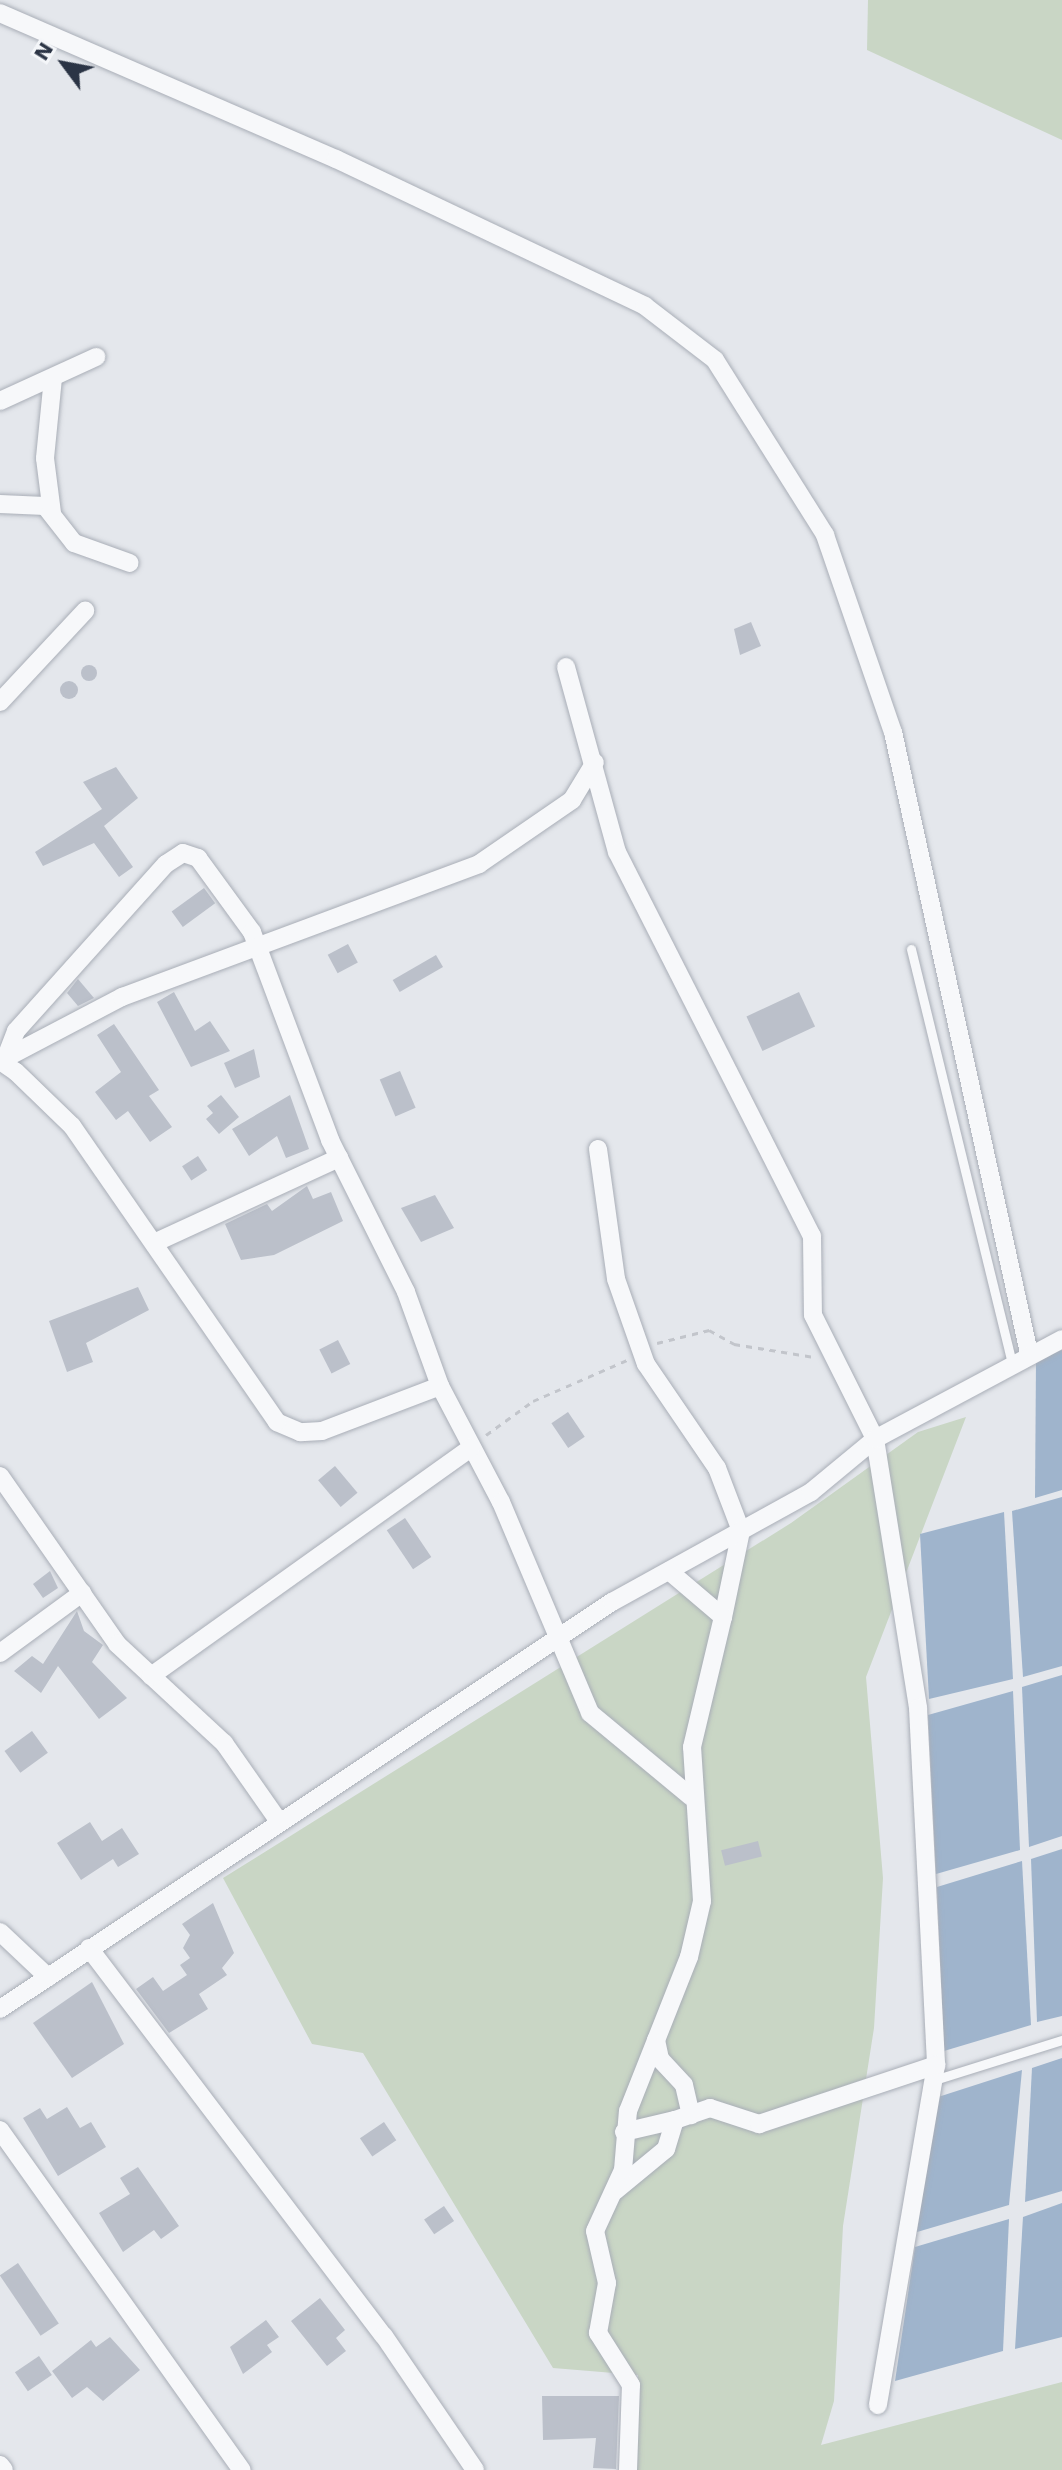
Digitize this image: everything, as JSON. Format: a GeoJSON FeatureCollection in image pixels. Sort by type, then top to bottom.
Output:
{"type":"FeatureCollection","features":[{"type":"Feature","properties":{"kind":"street"},"geometry":{"type":"LineString","coordinates":[[0,13],[336,159],[645,306],[715,360],[825,535],[893,732],[1029,1353]]}},
{"type":"Feature","properties":{"kind":"street"},"geometry":{"type":"LineString","coordinates":[[0,401],[96,357]]}},
{"type":"Feature","properties":{"kind":"street"},"geometry":{"type":"LineString","coordinates":[[52,513],[45,458],[53,378]]}},
{"type":"Feature","properties":{"kind":"street"},"geometry":{"type":"LineString","coordinates":[[0,504],[34,501],[52,513],[91,554],[130,563]]}},
{"type":"Feature","properties":{"kind":"street"},"geometry":{"type":"LineString","coordinates":[[0,702],[85,611]]}},
{"type":"Feature","properties":{"kind":"street"},"geometry":{"type":"LineString","coordinates":[[566,667],[595,762],[617,852],[812,1236],[813,1315],[875,1439],[918,1708],[935,2073],[878,2405]]}},
{"type":"Feature","properties":{"kind":"street"},"geometry":{"type":"LineString","coordinates":[[440,1386],[322,1431],[300,1432],[277,1422],[72,1126],[0,1061],[122,997],[479,864],[572,800],[595,762]]}},
{"type":"Feature","properties":{"kind":"street"},"geometry":{"type":"LineString","coordinates":[[6,1057],[16,1031],[183,853],[198,858],[252,932],[339,1158],[406,1292],[440,1386],[597,1725],[691,1797]]}},
{"type":"Feature","properties":{"kind":"street"},"geometry":{"type":"LineString","coordinates":[[598,1149],[616,1279],[646,1364],[717,1468],[741,1531],[692,1747],[691,1797],[702,1901],[624,2132],[623,2170],[595,2231],[607,2283],[598,2333],[631,2385],[628,2470]]}},
{"type":"Feature","properties":{"kind":"street"},"geometry":{"type":"LineString","coordinates":[[154,1243],[339,1158]]}},
{"type":"Feature","properties":{"kind":"street"},"geometry":{"type":"LineString","coordinates":[[0,2009],[278,1820],[559,1638],[669,1571],[811,1492],[875,1439],[957,1401],[1011,1360],[1062,1339]]}},
{"type":"Feature","properties":{"kind":"street"},"geometry":{"type":"LineString","coordinates":[[151,1676],[471,1448]]}},
{"type":"Feature","properties":{"kind":"street"},"geometry":{"type":"LineString","coordinates":[[0,1476],[82,1593],[151,1676],[224,1743],[278,1820]]}},
{"type":"Feature","properties":{"kind":"street"},"geometry":{"type":"LineString","coordinates":[[669,1571],[723,1617]]}},
{"type":"Feature","properties":{"kind":"street"},"geometry":{"type":"LineString","coordinates":[[0,1653],[82,1593]]}},
{"type":"Feature","properties":{"kind":"street"},"geometry":{"type":"LineString","coordinates":[[0,1932],[48,1977]]}},
{"type":"Feature","properties":{"kind":"street"},"geometry":{"type":"LineString","coordinates":[[89,1948],[384,2336],[475,2470]]}},
{"type":"Feature","properties":{"kind":"street"},"geometry":{"type":"LineString","coordinates":[[609,2195],[666,2149],[690,2098],[660,2059],[656,2040]]}},
{"type":"Feature","properties":{"kind":"street"},"geometry":{"type":"LineString","coordinates":[[624,2132],[710,2108],[759,2124],[935,2073]]}},
{"type":"Feature","properties":{"kind":"street"},"geometry":{"type":"LineString","coordinates":[[0,2130],[242,2470]]}},
{"type":"Feature","properties":{"kind":"street"},"geometry":{"type":"LineString","coordinates":[[0,2465],[4,2470]]}},
{"type":"Feature","properties":{"kind":"lane"},"geometry":{"type":"LineString","coordinates":[[911,949],[1011,1360]]}},
{"type":"Feature","properties":{"kind":"lane"},"geometry":{"type":"LineString","coordinates":[[935,2073],[1062,2040]]}},
{"type":"Feature","properties":{"kind":"green space"},"geometry":{"type":"Polygon","coordinates":[[[868,0],[1062,0],[1062,140],[867,50],[868,0]]]}},
{"type":"Feature","properties":{"kind":"green space"},"geometry":{"type":"Polygon","coordinates":[[[966,1417],[866,1677],[883,1878],[874,2028],[843,2226],[834,2401],[821,2445],[1062,2382],[1062,2470],[636,2470],[638,2375],[553,2368],[363,2053],[312,2044],[223,1878],[791,1523],[918,1432],[966,1417]]]}},
{"type":"Feature","properties":{"kind":"water"},"geometry":{"type":"Polygon","coordinates":[[[1062,1350],[1062,1490],[1035,1498],[1036,1360],[1062,1350]]]}},
{"type":"Feature","properties":{"kind":"water"},"geometry":{"type":"Polygon","coordinates":[[[1062,1497],[1062,1666],[1023,1677],[1012,1511],[1062,1497]]]}},
{"type":"Feature","properties":{"kind":"water"},"geometry":{"type":"Polygon","coordinates":[[[1004,1512],[1013,1679],[929,1699],[920,1534],[1004,1512]]]}},
{"type":"Feature","properties":{"kind":"water"},"geometry":{"type":"Polygon","coordinates":[[[1062,1675],[1062,1836],[1029,1847],[1022,1687],[1062,1675]]]}},
{"type":"Feature","properties":{"kind":"water"},"geometry":{"type":"Polygon","coordinates":[[[1013,1691],[1020,1850],[936,1874],[928,1715],[1013,1691]]]}},
{"type":"Feature","properties":{"kind":"water"},"geometry":{"type":"Polygon","coordinates":[[[1062,1849],[1062,2016],[1037,2022],[1031,1859],[1062,1849]]]}},
{"type":"Feature","properties":{"kind":"water"},"geometry":{"type":"Polygon","coordinates":[[[1022,1861],[1031,2025],[944,2051],[937,1887],[1022,1861]]]}},
{"type":"Feature","properties":{"kind":"water"},"geometry":{"type":"Polygon","coordinates":[[[1062,2058],[1062,2191],[1025,2202],[1032,2068],[1062,2058]]]}},
{"type":"Feature","properties":{"kind":"water"},"geometry":{"type":"Polygon","coordinates":[[[1022,2070],[1009,2205],[917,2232],[935,2098],[1022,2070]]]}},
{"type":"Feature","properties":{"kind":"water"},"geometry":{"type":"Polygon","coordinates":[[[1062,2203],[1062,2337],[1015,2349],[1023,2217],[1062,2203]]]}},
{"type":"Feature","properties":{"kind":"water"},"geometry":{"type":"Polygon","coordinates":[[[1009,2219],[1003,2351],[895,2381],[915,2247],[1009,2219]]]}},
{"type":"Feature","properties":{"kind":"building"},"geometry":{"type":"Polygon","coordinates":[[[751,622],[761,646],[740,655],[734,629],[751,622]]]}},
{"type":"Feature","properties":{"kind":"building"},"geometry":{"type":"Polygon","coordinates":[[[86,665],[92,665],[97,673],[95,679],[86,681],[81,676],[81,670],[86,665]]]}},
{"type":"Feature","properties":{"kind":"building"},"geometry":{"type":"Polygon","coordinates":[[[69,681],[78,690],[69,699],[60,690],[69,681]]]}},
{"type":"Feature","properties":{"kind":"building"},"geometry":{"type":"Polygon","coordinates":[[[116,767],[138,798],[104,826],[133,867],[119,877],[94,843],[43,866],[35,852],[102,809],[83,782],[116,767]]]}},
{"type":"Feature","properties":{"kind":"building"},"geometry":{"type":"Polygon","coordinates":[[[204,888],[215,903],[183,927],[172,912],[204,888]]]}},
{"type":"Feature","properties":{"kind":"building"},"geometry":{"type":"Polygon","coordinates":[[[348,944],[358,963],[338,973],[328,955],[348,944]]]}},
{"type":"Feature","properties":{"kind":"building"},"geometry":{"type":"Polygon","coordinates":[[[436,955],[443,967],[400,992],[393,980],[436,955]]]}},
{"type":"Feature","properties":{"kind":"building"},"geometry":{"type":"Polygon","coordinates":[[[78,979],[94,998],[78,1006],[67,993],[78,979]]]}},
{"type":"Feature","properties":{"kind":"building"},"geometry":{"type":"Polygon","coordinates":[[[174,992],[195,1031],[210,1021],[230,1051],[191,1067],[157,1002],[174,992]]]}},
{"type":"Feature","properties":{"kind":"building"},"geometry":{"type":"Polygon","coordinates":[[[799,992],[815,1026],[762,1051],[746,1017],[799,992]]]}},
{"type":"Feature","properties":{"kind":"building"},"geometry":{"type":"Polygon","coordinates":[[[114,1024],[159,1090],[149,1096],[172,1127],[150,1142],[128,1111],[116,1120],[95,1092],[121,1072],[97,1035],[114,1024]]]}},
{"type":"Feature","properties":{"kind":"building"},"geometry":{"type":"Polygon","coordinates":[[[254,1049],[260,1077],[235,1088],[224,1063],[254,1049]]]}},
{"type":"Feature","properties":{"kind":"building"},"geometry":{"type":"Polygon","coordinates":[[[400,1071],[416,1108],[395,1116],[380,1080],[400,1071]]]}},
{"type":"Feature","properties":{"kind":"building"},"geometry":{"type":"Polygon","coordinates":[[[221,1095],[239,1117],[219,1134],[206,1119],[213,1113],[207,1106],[221,1095]]]}},
{"type":"Feature","properties":{"kind":"building"},"geometry":{"type":"Polygon","coordinates":[[[290,1095],[309,1149],[286,1158],[277,1136],[249,1156],[232,1129],[290,1095]]]}},
{"type":"Feature","properties":{"kind":"building"},"geometry":{"type":"Polygon","coordinates":[[[198,1156],[207,1170],[191,1181],[182,1166],[198,1156]]]}},
{"type":"Feature","properties":{"kind":"building"},"geometry":{"type":"Polygon","coordinates":[[[307,1186],[313,1199],[331,1192],[343,1221],[274,1255],[241,1260],[225,1224],[267,1204],[272,1211],[307,1186]]]}},
{"type":"Feature","properties":{"kind":"building"},"geometry":{"type":"Polygon","coordinates":[[[435,1195],[454,1228],[421,1242],[401,1208],[435,1195]]]}},
{"type":"Feature","properties":{"kind":"building"},"geometry":{"type":"Polygon","coordinates":[[[138,1287],[149,1310],[86,1343],[93,1362],[67,1372],[49,1321],[138,1287]]]}},
{"type":"Feature","properties":{"kind":"building"},"geometry":{"type":"Polygon","coordinates":[[[338,1340],[350,1364],[332,1374],[319,1350],[338,1340]]]}},
{"type":"Feature","properties":{"kind":"building"},"geometry":{"type":"Polygon","coordinates":[[[568,1412],[585,1437],[568,1448],[551,1423],[568,1412]]]}},
{"type":"Feature","properties":{"kind":"building"},"geometry":{"type":"Polygon","coordinates":[[[335,1466],[357,1493],[341,1507],[318,1480],[335,1466]]]}},
{"type":"Feature","properties":{"kind":"building"},"geometry":{"type":"Polygon","coordinates":[[[405,1518],[431,1557],[413,1569],[387,1530],[405,1518]]]}},
{"type":"Feature","properties":{"kind":"building"},"geometry":{"type":"Polygon","coordinates":[[[50,1571],[58,1588],[43,1598],[33,1584],[50,1571]]]}},
{"type":"Feature","properties":{"kind":"building"},"geometry":{"type":"Polygon","coordinates":[[[77,1611],[84,1631],[103,1645],[92,1662],[127,1698],[99,1719],[58,1666],[41,1693],[14,1671],[32,1656],[43,1664],[77,1611]]]}},
{"type":"Feature","properties":{"kind":"building"},"geometry":{"type":"Polygon","coordinates":[[[32,1731],[48,1753],[20,1773],[4,1751],[32,1731]]]}},
{"type":"Feature","properties":{"kind":"building"},"geometry":{"type":"Polygon","coordinates":[[[90,1822],[102,1841],[122,1828],[139,1854],[118,1867],[113,1859],[81,1880],[57,1843],[90,1822]]]}},
{"type":"Feature","properties":{"kind":"building"},"geometry":{"type":"Polygon","coordinates":[[[758,1841],[762,1857],[725,1866],[721,1850],[758,1841]]]}},
{"type":"Feature","properties":{"kind":"building"},"geometry":{"type":"Polygon","coordinates":[[[213,1903],[234,1953],[222,1968],[227,1975],[199,1994],[208,2009],[169,2033],[136,1989],[153,1977],[163,1991],[187,1975],[180,1965],[190,1958],[183,1948],[190,1935],[182,1924],[213,1903]]]}},
{"type":"Feature","properties":{"kind":"building"},"geometry":{"type":"Polygon","coordinates":[[[92,1982],[124,2044],[72,2078],[33,2023],[92,1982]]]}},
{"type":"Feature","properties":{"kind":"building"},"geometry":{"type":"Polygon","coordinates":[[[67,2107],[80,2128],[91,2122],[106,2147],[58,2176],[23,2118],[40,2108],[47,2119],[67,2107]]]}},
{"type":"Feature","properties":{"kind":"building"},"geometry":{"type":"Polygon","coordinates":[[[384,2122],[396,2140],[372,2156],[360,2138],[384,2122]]]}},
{"type":"Feature","properties":{"kind":"building"},"geometry":{"type":"Polygon","coordinates":[[[138,2167],[179,2226],[161,2239],[154,2230],[123,2252],[99,2213],[130,2194],[120,2178],[138,2167]]]}},
{"type":"Feature","properties":{"kind":"building"},"geometry":{"type":"Polygon","coordinates":[[[444,2206],[454,2221],[434,2234],[424,2219],[444,2206]]]}},
{"type":"Feature","properties":{"kind":"building"},"geometry":{"type":"Polygon","coordinates":[[[18,2263],[59,2324],[41,2336],[0,2276],[18,2263]]]}},
{"type":"Feature","properties":{"kind":"building"},"geometry":{"type":"Polygon","coordinates":[[[320,2298],[345,2330],[336,2338],[346,2351],[327,2366],[291,2321],[320,2298]]]}},
{"type":"Feature","properties":{"kind":"building"},"geometry":{"type":"Polygon","coordinates":[[[266,2320],[279,2337],[267,2345],[272,2352],[243,2374],[230,2347],[266,2320]]]}},
{"type":"Feature","properties":{"kind":"building"},"geometry":{"type":"Polygon","coordinates":[[[110,2337],[140,2370],[103,2401],[87,2387],[72,2398],[52,2371],[91,2340],[96,2347],[110,2337]]]}},
{"type":"Feature","properties":{"kind":"building"},"geometry":{"type":"Polygon","coordinates":[[[39,2356],[52,2375],[28,2391],[15,2372],[39,2356]]]}},
{"type":"Feature","properties":{"kind":"building"},"geometry":{"type":"Polygon","coordinates":[[[542,2396],[619,2396],[616,2469],[593,2468],[596,2438],[543,2440],[542,2396]]]}}]}
